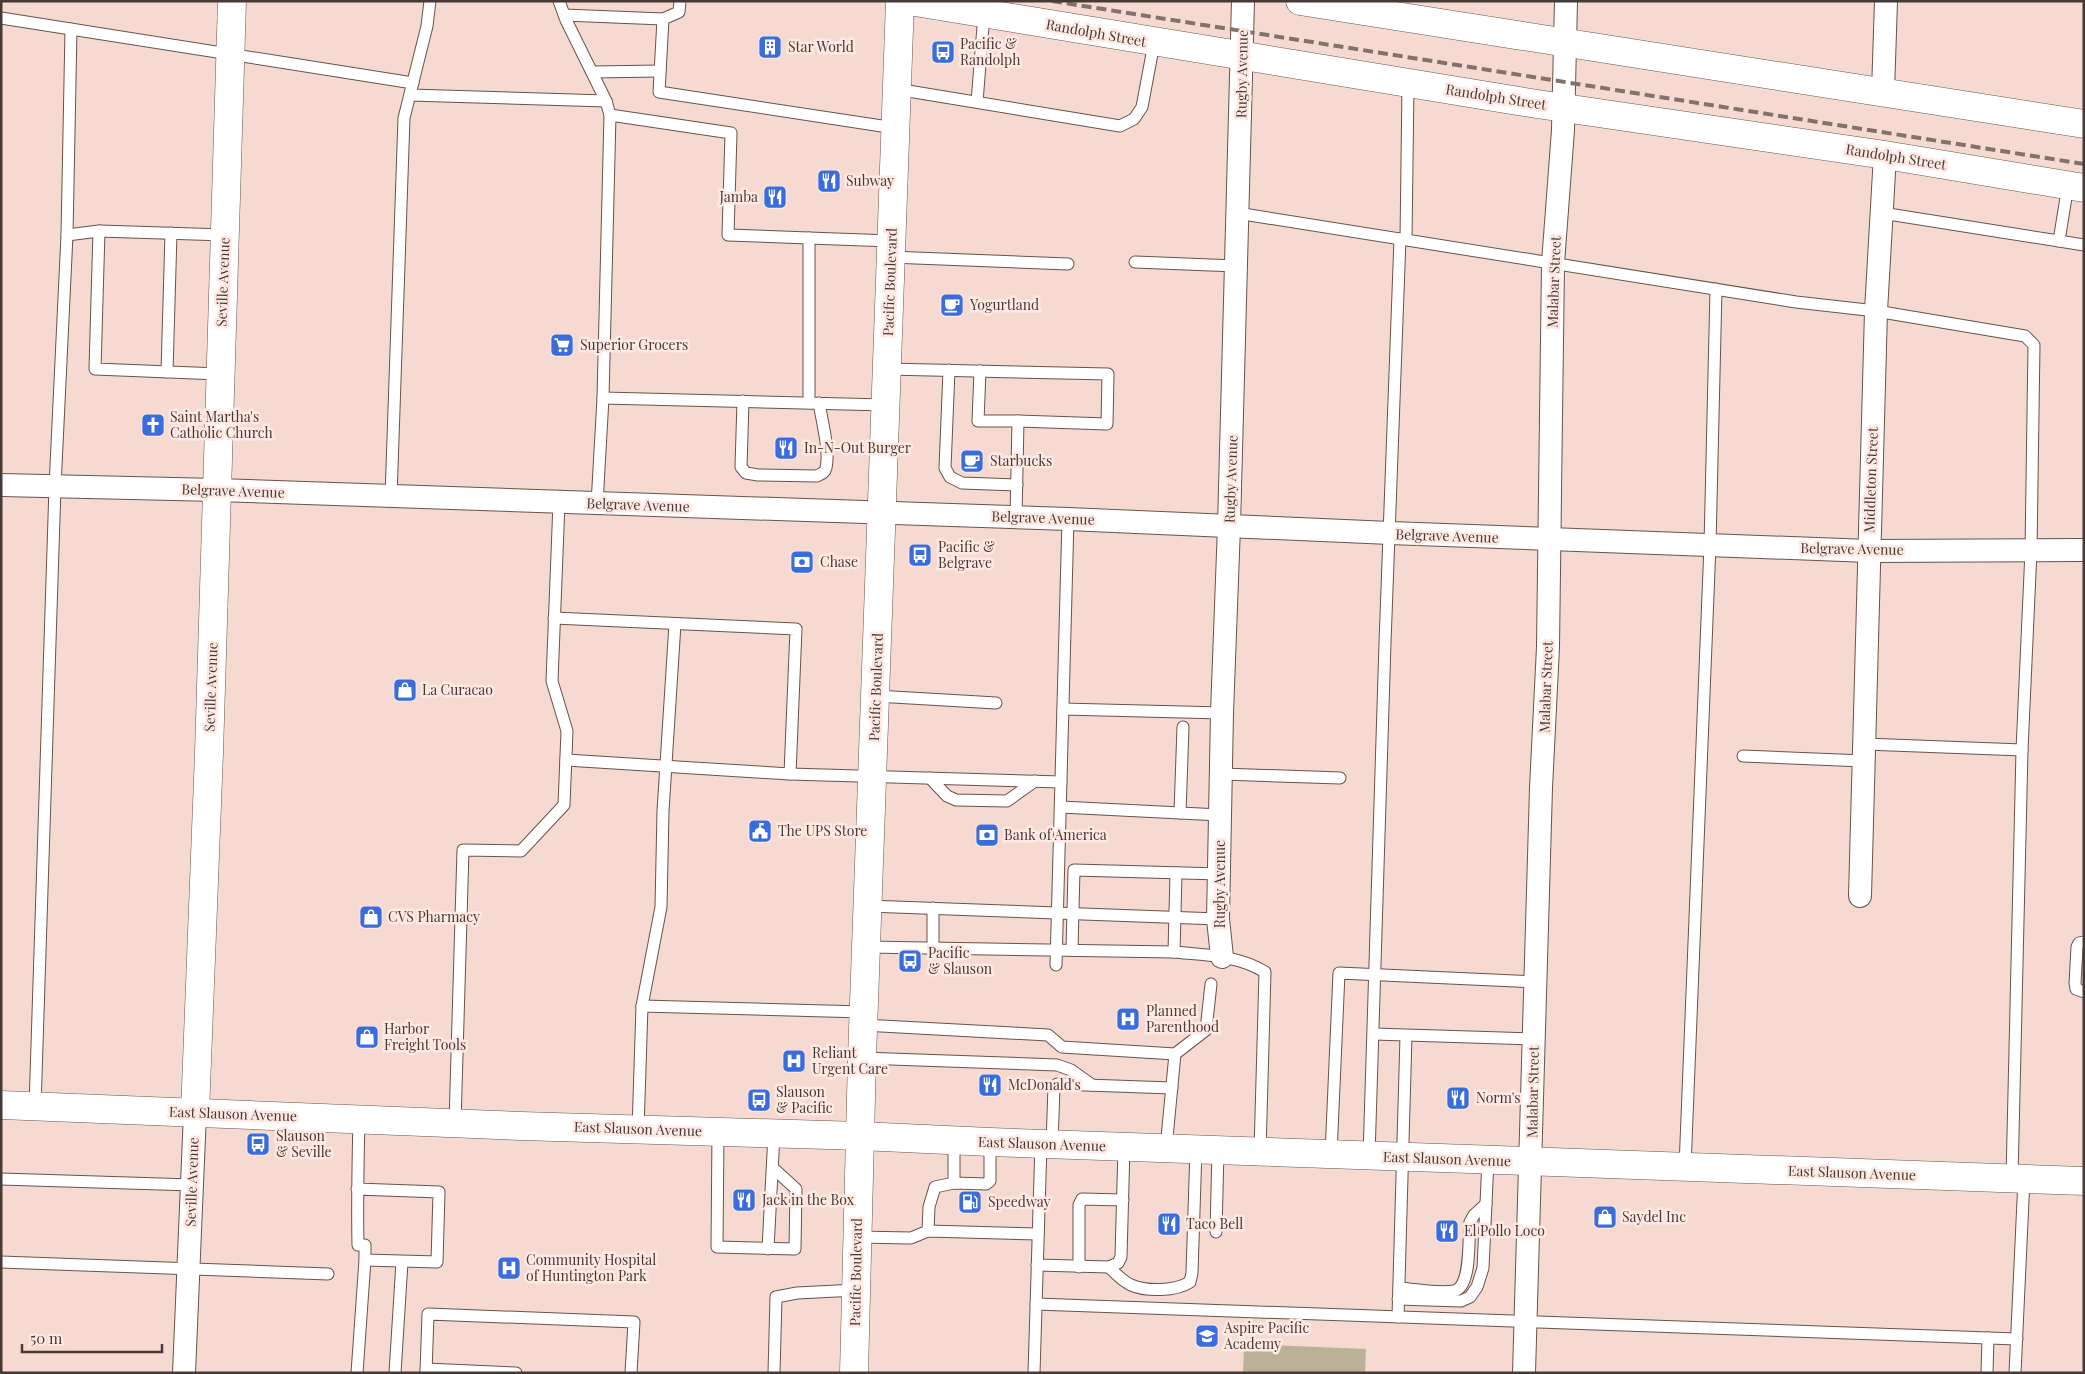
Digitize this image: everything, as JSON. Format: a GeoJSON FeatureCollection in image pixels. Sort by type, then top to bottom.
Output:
{"type":"FeatureCollection","features":[{"type":"Feature","properties":{"kind":"main road","name":"Seville Avenue"},"geometry":{"type":"LineString","coordinates":[[195,1113],[199,1051],[232,1]]}},
{"type":"Feature","properties":{"kind":"main road","name":"Pacific Boulevard"},"geometry":{"type":"LineString","coordinates":[[854,1373],[863,1018],[900,1]]}},
{"type":"Feature","properties":{"kind":"main road","name":"Randolph Street"},"geometry":{"type":"LineString","coordinates":[[908,1],[1408,84],[1885,155],[2076,186]]}},
{"type":"Feature","properties":{"kind":"main road"},"geometry":{"type":"LineString","coordinates":[[1300,1],[2084,124]]}},
{"type":"Feature","properties":{"kind":"main road","name":"East Slauson Avenue"},"geometry":{"type":"LineString","coordinates":[[1,1106],[455,1124],[860,1136],[1166,1149],[2084,1181]]}},
{"type":"Feature","properties":{"kind":"street","name":"Rugby Avenue"},"geometry":{"type":"LineString","coordinates":[[1222,957],[1218,918],[1222,713],[1243,56],[1243,1]]}},
{"type":"Feature","properties":{"kind":"street","name":"Malabar Street"},"geometry":{"type":"LineString","coordinates":[[1524,1373],[1550,540],[1553,263],[1563,108],[1566,1]]}},
{"type":"Feature","properties":{"kind":"street"},"geometry":{"type":"LineString","coordinates":[[1883,92],[1886,1]]}},
{"type":"Feature","properties":{"kind":"street","name":"Middleton Street"},"geometry":{"type":"LineString","coordinates":[[1860,896],[1876,311],[1885,155]]}},
{"type":"Feature","properties":{"kind":"street","name":"Belgrave Avenue"},"geometry":{"type":"LineString","coordinates":[[1,485],[217,490],[1068,519],[1550,540],[1869,551],[2084,550]]}},
{"type":"Feature","properties":{"kind":"street","name":"Seville Avenue"},"geometry":{"type":"LineString","coordinates":[[184,1373],[195,1113]]}},
{"type":"Feature","properties":{"kind":"lane"},"geometry":{"type":"LineString","coordinates":[[391,497],[404,118],[427,26],[430,1]]}},
{"type":"Feature","properties":{"kind":"lane"},"geometry":{"type":"LineString","coordinates":[[559,1],[606,101],[610,115],[597,504]]}},
{"type":"Feature","properties":{"kind":"lane"},"geometry":{"type":"LineString","coordinates":[[564,15],[663,19],[679,12],[680,1]]}},
{"type":"Feature","properties":{"kind":"lane"},"geometry":{"type":"LineString","coordinates":[[977,102],[984,14]]}},
{"type":"Feature","properties":{"kind":"lane"},"geometry":{"type":"LineString","coordinates":[[1,18],[413,83]]}},
{"type":"Feature","properties":{"kind":"lane"},"geometry":{"type":"LineString","coordinates":[[663,19],[659,92],[895,128]]}},
{"type":"Feature","properties":{"kind":"lane"},"geometry":{"type":"LineString","coordinates":[[35,1107],[55,487],[67,235],[72,29]]}},
{"type":"Feature","properties":{"kind":"lane"},"geometry":{"type":"LineString","coordinates":[[896,89],[1120,126],[1134,120],[1142,107],[1154,43]]}},
{"type":"Feature","properties":{"kind":"lane"},"geometry":{"type":"LineString","coordinates":[[592,72],[660,71]]}},
{"type":"Feature","properties":{"kind":"lane"},"geometry":{"type":"LineString","coordinates":[[1369,1156],[1385,643],[1408,84]]}},
{"type":"Feature","properties":{"kind":"lane"},"geometry":{"type":"LineString","coordinates":[[410,95],[606,101]]}},
{"type":"Feature","properties":{"kind":"lane"},"geometry":{"type":"LineString","coordinates":[[610,115],[731,133],[728,235],[809,238],[891,249],[1068,264]]}},
{"type":"Feature","properties":{"kind":"lane"},"geometry":{"type":"LineString","coordinates":[[2059,241],[2076,186]]}},
{"type":"Feature","properties":{"kind":"lane"},"geometry":{"type":"LineString","coordinates":[[1238,213],[1796,302],[1876,311],[2025,336],[2034,345],[2031,551],[2022,750],[2017,1339],[2015,1373]]}},
{"type":"Feature","properties":{"kind":"lane"},"geometry":{"type":"LineString","coordinates":[[1882,213],[2084,245]]}},
{"type":"Feature","properties":{"kind":"lane"},"geometry":{"type":"LineString","coordinates":[[67,235],[99,231],[226,235]]}},
{"type":"Feature","properties":{"kind":"lane"},"geometry":{"type":"LineString","coordinates":[[99,231],[95,369],[219,374]]}},
{"type":"Feature","properties":{"kind":"lane"},"geometry":{"type":"LineString","coordinates":[[167,372],[171,233]]}},
{"type":"Feature","properties":{"kind":"lane"},"geometry":{"type":"LineString","coordinates":[[743,401],[741,467],[746,473],[817,476],[822,474],[826,469],[826,450],[814,403],[809,238]]}},
{"type":"Feature","properties":{"kind":"lane"},"geometry":{"type":"LineString","coordinates":[[1135,262],[1236,266]]}},
{"type":"Feature","properties":{"kind":"lane"},"geometry":{"type":"LineString","coordinates":[[1685,1167],[1710,545],[1716,289]]}},
{"type":"Feature","properties":{"kind":"lane"},"geometry":{"type":"LineString","coordinates":[[887,369],[949,370],[1108,374],[1107,424],[978,421],[980,371]]}},
{"type":"Feature","properties":{"kind":"lane"},"geometry":{"type":"LineString","coordinates":[[949,370],[946,468],[950,478],[962,483],[1017,485]]}},
{"type":"Feature","properties":{"kind":"lane"},"geometry":{"type":"LineString","coordinates":[[602,398],[886,405]]}},
{"type":"Feature","properties":{"kind":"lane"},"geometry":{"type":"LineString","coordinates":[[1016,518],[1018,421]]}},
{"type":"Feature","properties":{"kind":"lane"},"geometry":{"type":"LineString","coordinates":[[455,1124],[463,850],[521,851],[564,804],[567,732],[552,681],[559,503]]}},
{"type":"Feature","properties":{"kind":"lane"},"geometry":{"type":"LineString","coordinates":[[1056,965],[1068,519]]}},
{"type":"Feature","properties":{"kind":"lane"},"geometry":{"type":"LineString","coordinates":[[554,618],[796,629],[790,774]]}},
{"type":"Feature","properties":{"kind":"lane"},"geometry":{"type":"LineString","coordinates":[[638,1130],[642,1006],[661,907],[666,765],[675,624]]}},
{"type":"Feature","properties":{"kind":"lane"},"geometry":{"type":"LineString","coordinates":[[876,696],[996,702]]}},
{"type":"Feature","properties":{"kind":"lane"},"geometry":{"type":"LineString","coordinates":[[1063,709],[1222,713]]}},
{"type":"Feature","properties":{"kind":"lane"},"geometry":{"type":"LineString","coordinates":[[1180,813],[1183,728]]}},
{"type":"Feature","properties":{"kind":"lane"},"geometry":{"type":"LineString","coordinates":[[1743,756],[2022,750]]}},
{"type":"Feature","properties":{"kind":"lane"},"geometry":{"type":"LineString","coordinates":[[566,760],[790,774],[1061,782]]}},
{"type":"Feature","properties":{"kind":"lane"},"geometry":{"type":"LineString","coordinates":[[1222,774],[1340,778]]}},
{"type":"Feature","properties":{"kind":"lane"},"geometry":{"type":"LineString","coordinates":[[930,778],[948,796],[956,800],[1007,801],[1035,781]]}},
{"type":"Feature","properties":{"kind":"lane"},"geometry":{"type":"LineString","coordinates":[[1061,807],[1220,815]]}},
{"type":"Feature","properties":{"kind":"lane"},"geometry":{"type":"LineString","coordinates":[[1072,950],[1074,870],[1220,874]]}},
{"type":"Feature","properties":{"kind":"lane"},"geometry":{"type":"LineString","coordinates":[[1174,952],[1176,873]]}},
{"type":"Feature","properties":{"kind":"lane"},"geometry":{"type":"LineString","coordinates":[[868,906],[1218,918]]}},
{"type":"Feature","properties":{"kind":"lane"},"geometry":{"type":"LineString","coordinates":[[933,908],[933,948]]}},
{"type":"Feature","properties":{"kind":"lane"},"geometry":{"type":"LineString","coordinates":[[2084,942],[2079,943],[2077,947],[2076,983],[2076,989],[2084,992]]}},
{"type":"Feature","properties":{"kind":"lane"},"geometry":{"type":"LineString","coordinates":[[866,947],[1174,952],[1222,957],[1252,964],[1265,972],[1260,1152]]}},
{"type":"Feature","properties":{"kind":"lane"},"geometry":{"type":"LineString","coordinates":[[1331,1154],[1339,973],[1535,982]]}},
{"type":"Feature","properties":{"kind":"lane"},"geometry":{"type":"LineString","coordinates":[[642,1006],[863,1018],[1048,1035],[1062,1047],[1175,1054],[1206,1030],[1211,984]]}},
{"type":"Feature","properties":{"kind":"lane"},"geometry":{"type":"LineString","coordinates":[[1374,1034],[1534,1040]]}},
{"type":"Feature","properties":{"kind":"lane"},"geometry":{"type":"LineString","coordinates":[[1398,1317],[1406,1036]]}},
{"type":"Feature","properties":{"kind":"lane"},"geometry":{"type":"LineString","coordinates":[[1166,1149],[1175,1054]]}},
{"type":"Feature","properties":{"kind":"lane"},"geometry":{"type":"LineString","coordinates":[[862,1058],[1057,1065],[1071,1070],[1092,1085]]}},
{"type":"Feature","properties":{"kind":"lane"},"geometry":{"type":"LineString","coordinates":[[1034,1373],[1038,1234],[1054,1087],[1057,1084],[1172,1088]]}},
{"type":"Feature","properties":{"kind":"lane"},"geometry":{"type":"LineString","coordinates":[[357,1373],[365,1260],[365,1245],[358,1244],[359,1120]]}},
{"type":"Feature","properties":{"kind":"lane"},"geometry":{"type":"LineString","coordinates":[[718,1132],[717,1247],[794,1249],[796,1189],[773,1168]]}},
{"type":"Feature","properties":{"kind":"lane"},"geometry":{"type":"LineString","coordinates":[[768,1249],[770,1180],[773,1168],[774,1134]]}},
{"type":"Feature","properties":{"kind":"lane"},"geometry":{"type":"LineString","coordinates":[[954,1140],[954,1183]]}},
{"type":"Feature","properties":{"kind":"lane"},"geometry":{"type":"LineString","coordinates":[[928,1231],[930,1202],[935,1187],[954,1183],[986,1184],[990,1181],[990,1142]]}},
{"type":"Feature","properties":{"kind":"lane"},"geometry":{"type":"LineString","coordinates":[[1037,1266],[1109,1267],[1118,1263],[1121,1257],[1124,1147]]}},
{"type":"Feature","properties":{"kind":"lane"},"geometry":{"type":"LineString","coordinates":[[1109,1267],[1121,1279],[1133,1286],[1164,1289],[1182,1287],[1190,1282],[1207,1150]]}},
{"type":"Feature","properties":{"kind":"lane"},"geometry":{"type":"LineString","coordinates":[[1207,1150],[1216,1232]]}},
{"type":"Feature","properties":{"kind":"lane"},"geometry":{"type":"LineString","coordinates":[[1399,1294],[1461,1300],[1470,1297],[1477,1287],[1484,1268],[1488,1160]]}},
{"type":"Feature","properties":{"kind":"lane"},"geometry":{"type":"LineString","coordinates":[[1,1179],[192,1185]]}},
{"type":"Feature","properties":{"kind":"lane"},"geometry":{"type":"LineString","coordinates":[[357,1189],[439,1192],[437,1262],[365,1260]]}},
{"type":"Feature","properties":{"kind":"lane"},"geometry":{"type":"LineString","coordinates":[[1078,1267],[1079,1205],[1082,1199],[1123,1200]]}},
{"type":"Feature","properties":{"kind":"lane"},"geometry":{"type":"LineString","coordinates":[[1399,1294],[1456,1290],[1460,1287],[1467,1275],[1470,1222],[1474,1215],[1486,1204]]}},
{"type":"Feature","properties":{"kind":"lane"},"geometry":{"type":"LineString","coordinates":[[857,1237],[911,1238],[928,1231],[1038,1234]]}},
{"type":"Feature","properties":{"kind":"lane"},"geometry":{"type":"LineString","coordinates":[[1,1262],[328,1274]]}},
{"type":"Feature","properties":{"kind":"lane"},"geometry":{"type":"LineString","coordinates":[[395,1373],[402,1262]]}},
{"type":"Feature","properties":{"kind":"lane"},"geometry":{"type":"LineString","coordinates":[[774,1373],[776,1298],[797,1293],[856,1290]]}},
{"type":"Feature","properties":{"kind":"lane"},"geometry":{"type":"LineString","coordinates":[[1036,1304],[2017,1339]]}},
{"type":"Feature","properties":{"kind":"lane"},"geometry":{"type":"LineString","coordinates":[[516,1373],[426,1371],[428,1314],[634,1322],[631,1373]]}},
{"type":"Feature","properties":{"kind":"lane"},"geometry":{"type":"LineString","coordinates":[[1987,1373],[1988,1338]]}},
{"type":"Feature","properties":{"kind":"shaded area"},"geometry":{"type":"Polygon","coordinates":[[[1244,1344],[1366,1349],[1365,1373],[1243,1373],[1244,1344]]]}},
{"type":"Feature","properties":{"kind":"railway"},"geometry":{"type":"LineString","coordinates":[[1052,1],[2084,164]]}},
{"type":"Feature","properties":{"kind":"place","name":"Star World"},"geometry":{"type":"Point","coordinates":[770,47]}},
{"type":"Feature","properties":{"kind":"place","name":"Pacific & Randolph"},"geometry":{"type":"Point","coordinates":[943,52]}},
{"type":"Feature","properties":{"kind":"place","name":"Subway"},"geometry":{"type":"Point","coordinates":[829,181]}},
{"type":"Feature","properties":{"kind":"place","name":"Jamba"},"geometry":{"type":"Point","coordinates":[775,197]}},
{"type":"Feature","properties":{"kind":"place","name":"Yogurtland"},"geometry":{"type":"Point","coordinates":[952,305]}},
{"type":"Feature","properties":{"kind":"place","name":"Superior Grocers"},"geometry":{"type":"Point","coordinates":[562,345]}},
{"type":"Feature","properties":{"kind":"place","name":"Saint Martha's Catholic Church"},"geometry":{"type":"Point","coordinates":[153,425]}},
{"type":"Feature","properties":{"kind":"place","name":"In-N-Out Burger"},"geometry":{"type":"Point","coordinates":[786,448]}},
{"type":"Feature","properties":{"kind":"place","name":"Starbucks"},"geometry":{"type":"Point","coordinates":[972,461]}},
{"type":"Feature","properties":{"kind":"place","name":"Pacific & Belgrave"},"geometry":{"type":"Point","coordinates":[920,555]}},
{"type":"Feature","properties":{"kind":"place","name":"Chase"},"geometry":{"type":"Point","coordinates":[802,562]}},
{"type":"Feature","properties":{"kind":"place","name":"La Curacao"},"geometry":{"type":"Point","coordinates":[405,690]}},
{"type":"Feature","properties":{"kind":"place","name":"The UPS Store"},"geometry":{"type":"Point","coordinates":[760,831]}},
{"type":"Feature","properties":{"kind":"place","name":"Bank of America"},"geometry":{"type":"Point","coordinates":[987,835]}},
{"type":"Feature","properties":{"kind":"place","name":"CVS Pharmacy"},"geometry":{"type":"Point","coordinates":[371,917]}},
{"type":"Feature","properties":{"kind":"place","name":"Pacific & Slauson"},"geometry":{"type":"Point","coordinates":[910,961]}},
{"type":"Feature","properties":{"kind":"place","name":"Planned Parenthood"},"geometry":{"type":"Point","coordinates":[1128,1019]}},
{"type":"Feature","properties":{"kind":"place","name":"Harbor Freight Tools"},"geometry":{"type":"Point","coordinates":[367,1037]}},
{"type":"Feature","properties":{"kind":"place","name":"Reliant Urgent Care"},"geometry":{"type":"Point","coordinates":[794,1061]}},
{"type":"Feature","properties":{"kind":"place","name":"McDonald's"},"geometry":{"type":"Point","coordinates":[990,1085]}},
{"type":"Feature","properties":{"kind":"place","name":"Norm's"},"geometry":{"type":"Point","coordinates":[1458,1098]}},
{"type":"Feature","properties":{"kind":"place","name":"Slauson & Pacific"},"geometry":{"type":"Point","coordinates":[759,1100]}},
{"type":"Feature","properties":{"kind":"place","name":"Slauson & Seville"},"geometry":{"type":"Point","coordinates":[258,1144]}},
{"type":"Feature","properties":{"kind":"place","name":"Jack in the Box"},"geometry":{"type":"Point","coordinates":[744,1200]}},
{"type":"Feature","properties":{"kind":"place","name":"Speedway"},"geometry":{"type":"Point","coordinates":[970,1202]}},
{"type":"Feature","properties":{"kind":"place","name":"Saydel Inc"},"geometry":{"type":"Point","coordinates":[1605,1217]}},
{"type":"Feature","properties":{"kind":"place","name":"Taco Bell"},"geometry":{"type":"Point","coordinates":[1169,1224]}},
{"type":"Feature","properties":{"kind":"place","name":"El Pollo Loco"},"geometry":{"type":"Point","coordinates":[1447,1231]}},
{"type":"Feature","properties":{"kind":"place","name":"Community Hospital of Huntington Park"},"geometry":{"type":"Point","coordinates":[509,1268]}},
{"type":"Feature","properties":{"kind":"place","name":"Aspire Pacific Academy"},"geometry":{"type":"Point","coordinates":[1207,1336]}}]}
